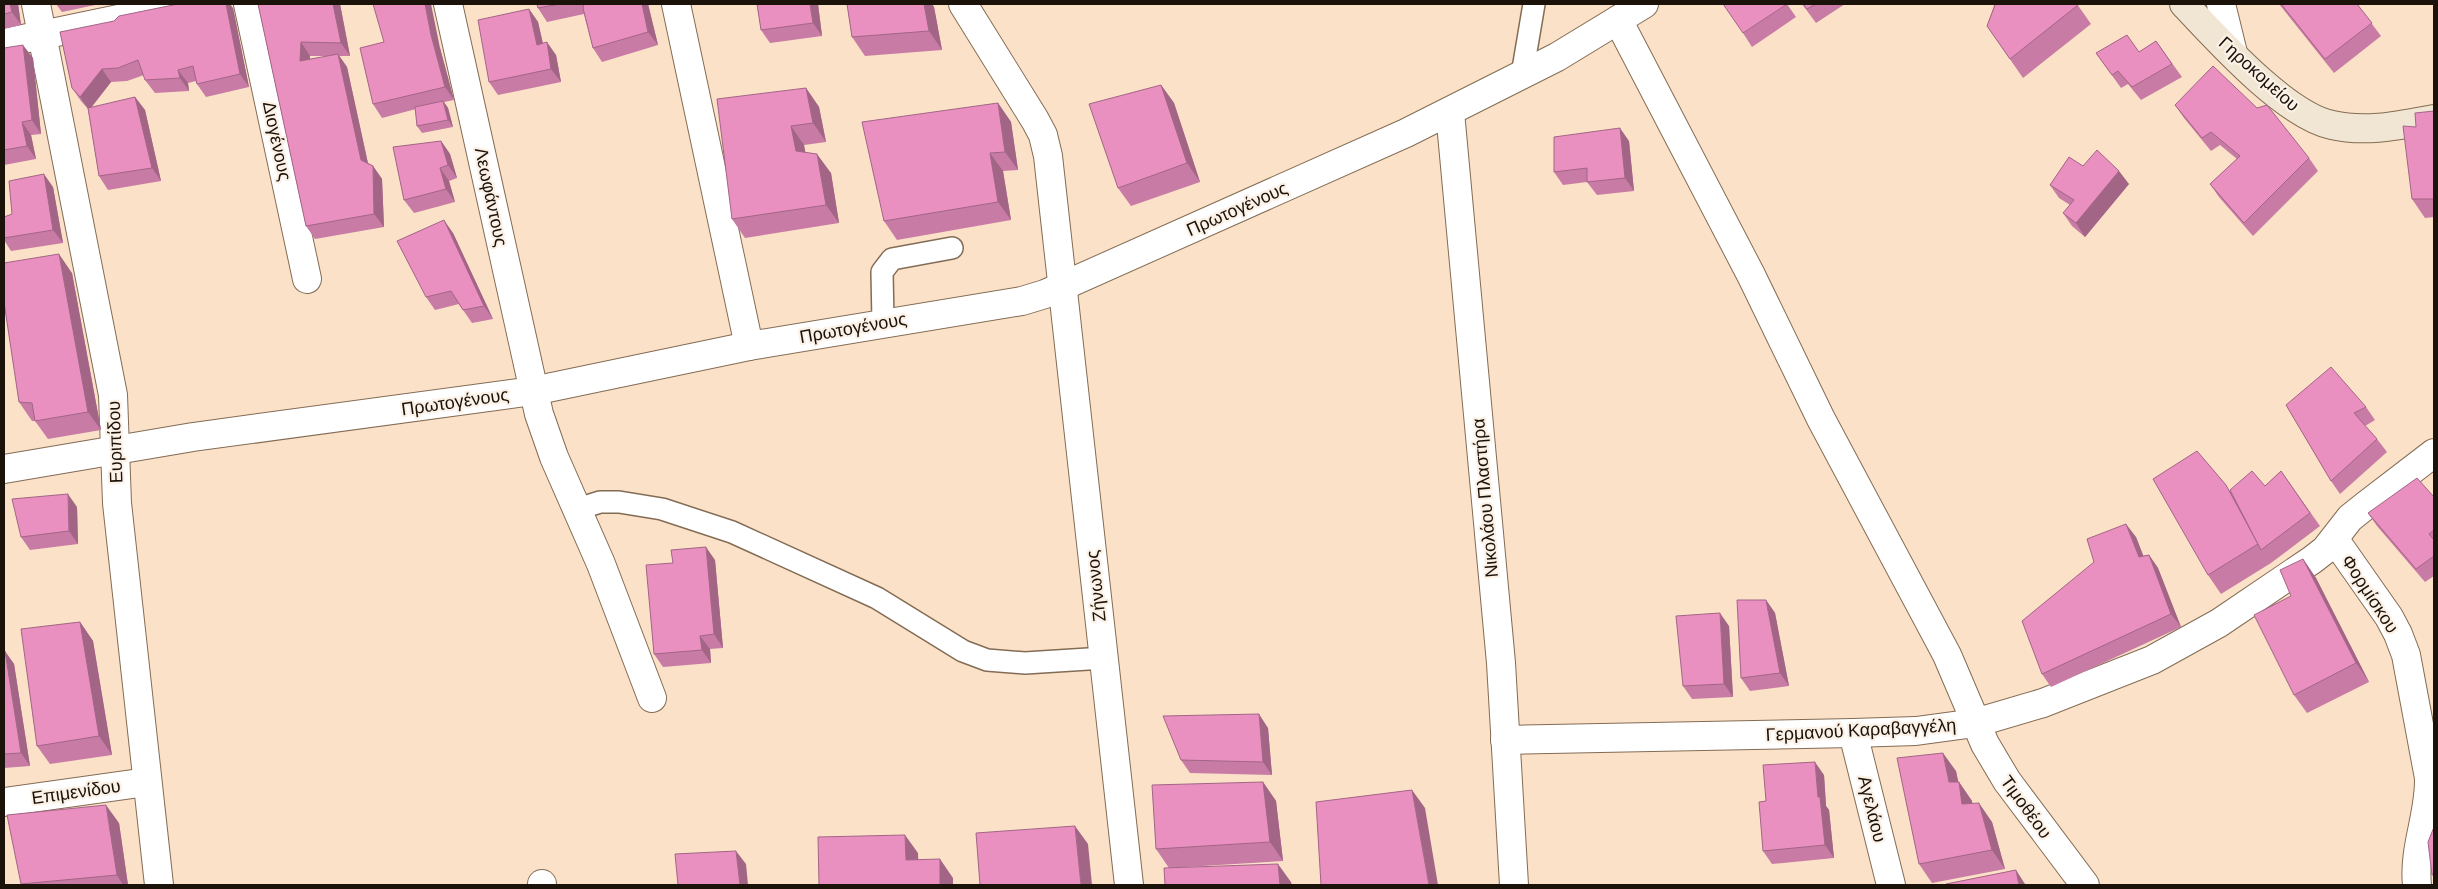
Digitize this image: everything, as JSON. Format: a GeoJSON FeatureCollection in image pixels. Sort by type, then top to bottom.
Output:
{"type":"FeatureCollection","features":[{"type":"Feature","properties":{"kind":"main road","name":"Γηροκομείου"},"geometry":{"type":"LineString","coordinates":[[2184,4],[2233,53],[2290,105],[2320,121],[2346,127],[2372,128],[2434,119]]}},
{"type":"Feature","properties":{"kind":"street","name":"Ευριπίδου"},"geometry":{"type":"LineString","coordinates":[[36,4],[113,395],[117,503],[159,885]]}},
{"type":"Feature","properties":{"kind":"street"},"geometry":{"type":"LineString","coordinates":[[4,42],[190,4]]}},
{"type":"Feature","properties":{"kind":"street","name":"Διογένους"},"geometry":{"type":"LineString","coordinates":[[248,4],[307,279]]}},
{"type":"Feature","properties":{"kind":"street","name":"Λεωφάντους"},"geometry":{"type":"LineString","coordinates":[[448,4],[533,390],[554,457],[601,564],[652,698]]}},
{"type":"Feature","properties":{"kind":"street"},"geometry":{"type":"LineString","coordinates":[[676,4],[749,346]]}},
{"type":"Feature","properties":{"kind":"street","name":"Ζήνωνος"},"geometry":{"type":"LineString","coordinates":[[963,4],[1043,135],[1048,156],[1064,286],[1129,885]]}},
{"type":"Feature","properties":{"kind":"street","name":"Πρωτογένους"},"geometry":{"type":"LineString","coordinates":[[4,469],[226,432],[533,390],[749,346],[883,322],[1022,301],[1064,286],[1406,134],[1557,57],[1644,4]]}},
{"type":"Feature","properties":{"kind":"street"},"geometry":{"type":"LineString","coordinates":[[2221,4],[2233,53]]}},
{"type":"Feature","properties":{"kind":"street","name":"Τιμοθέου"},"geometry":{"type":"LineString","coordinates":[[1618,20],[1751,274],[1821,419],[1947,655],[1975,723],[2006,781],[2085,885]]}},
{"type":"Feature","properties":{"kind":"street"},"geometry":{"type":"LineString","coordinates":[[698,109],[727,105]]}},
{"type":"Feature","properties":{"kind":"street","name":"Νικολάου Πλαστήρα"},"geometry":{"type":"LineString","coordinates":[[1450,112],[1501,663],[1514,885]]}},
{"type":"Feature","properties":{"kind":"street","name":"Γερμανού Καραβαγγέλη"},"geometry":{"type":"LineString","coordinates":[[1505,740],[1916,731],[1975,723],[2043,703],[2152,660],[2197,637],[2312,560],[2335,540],[2345,524],[2365,506],[2434,453]]}},
{"type":"Feature","properties":{"kind":"street","name":"Φορμίσκου"},"geometry":{"type":"LineString","coordinates":[[2335,540],[2389,618],[2406,655],[2429,778],[2429,796],[2418,860],[2417,885]]}},
{"type":"Feature","properties":{"kind":"street","name":"Αγελάου"},"geometry":{"type":"LineString","coordinates":[[1853,733],[1891,885]]}},
{"type":"Feature","properties":{"kind":"street","name":"Επιμενίδου"},"geometry":{"type":"LineString","coordinates":[[4,802],[147,782]]}},
{"type":"Feature","properties":{"kind":"lane"},"geometry":{"type":"LineString","coordinates":[[1522,75],[1534,4]]}},
{"type":"Feature","properties":{"kind":"lane"},"geometry":{"type":"LineString","coordinates":[[883,322],[882,272],[892,259],[952,248]]}},
{"type":"Feature","properties":{"kind":"lane"},"geometry":{"type":"LineString","coordinates":[[578,508],[600,502],[628,503],[662,509],[732,532],[877,598],[963,651],[986,660],[1025,663],[1104,658]]}},
{"type":"Feature","properties":{"kind":"building"},"geometry":{"type":"Polygon","coordinates":[[[4,4],[10,4],[12,12],[4,14],[4,4]]]}},
{"type":"Feature","properties":{"kind":"building"},"geometry":{"type":"Polygon","coordinates":[[[178,4],[226,4],[240,74],[197,84],[193,66],[178,70],[180,78],[145,80],[138,60],[118,68],[102,69],[80,97],[72,88],[60,32],[114,21],[119,16],[178,4]]]}},
{"type":"Feature","properties":{"kind":"building"},"geometry":{"type":"Polygon","coordinates":[[[258,4],[333,4],[341,43],[301,42],[300,61],[338,54],[361,160],[373,166],[374,214],[306,226],[258,4]]]}},
{"type":"Feature","properties":{"kind":"building"},"geometry":{"type":"Polygon","coordinates":[[[373,4],[425,4],[445,87],[373,104],[360,48],[384,42],[373,4]]]}},
{"type":"Feature","properties":{"kind":"building"},"geometry":{"type":"Polygon","coordinates":[[[537,4],[560,4],[538,8],[537,4]]]}},
{"type":"Feature","properties":{"kind":"building"},"geometry":{"type":"Polygon","coordinates":[[[584,4],[642,4],[648,32],[593,48],[583,8],[584,4]]]}},
{"type":"Feature","properties":{"kind":"building"},"geometry":{"type":"Polygon","coordinates":[[[757,4],[810,4],[813,23],[761,30],[757,4]]]}},
{"type":"Feature","properties":{"kind":"building"},"geometry":{"type":"Polygon","coordinates":[[[847,4],[924,4],[929,31],[852,37],[847,4]]]}},
{"type":"Feature","properties":{"kind":"building"},"geometry":{"type":"Polygon","coordinates":[[[1723,4],[1787,4],[1743,33],[1723,4]]]}},
{"type":"Feature","properties":{"kind":"building"},"geometry":{"type":"Polygon","coordinates":[[[1803,4],[1816,4],[1807,9],[1803,4]]]}},
{"type":"Feature","properties":{"kind":"building"},"geometry":{"type":"Polygon","coordinates":[[[1994,4],[2078,5],[2010,59],[1987,26],[1994,4]]]}},
{"type":"Feature","properties":{"kind":"building"},"geometry":{"type":"Polygon","coordinates":[[[2281,4],[2357,4],[2372,23],[2325,59],[2281,4]]]}},
{"type":"Feature","properties":{"kind":"building"},"geometry":{"type":"Polygon","coordinates":[[[529,9],[537,45],[547,42],[551,69],[489,82],[478,20],[529,9]]]}},
{"type":"Feature","properties":{"kind":"building"},"geometry":{"type":"Polygon","coordinates":[[[2127,35],[2139,52],[2156,41],[2172,64],[2132,87],[2118,71],[2112,75],[2096,53],[2127,35]]]}},
{"type":"Feature","properties":{"kind":"building"},"geometry":{"type":"Polygon","coordinates":[[[23,45],[32,120],[22,122],[27,146],[4,150],[4,48],[23,45]]]}},
{"type":"Feature","properties":{"kind":"building"},"geometry":{"type":"Polygon","coordinates":[[[2213,66],[2257,108],[2267,105],[2309,158],[2244,223],[2210,184],[2240,156],[2211,132],[2202,138],[2175,105],[2213,66]]]}},
{"type":"Feature","properties":{"kind":"building"},"geometry":{"type":"Polygon","coordinates":[[[1161,85],[1187,163],[1118,188],[1089,104],[1161,85]]]}},
{"type":"Feature","properties":{"kind":"building"},"geometry":{"type":"Polygon","coordinates":[[[806,88],[813,123],[791,126],[796,151],[817,154],[826,205],[732,219],[717,99],[806,88]]]}},
{"type":"Feature","properties":{"kind":"building"},"geometry":{"type":"Polygon","coordinates":[[[135,97],[152,168],[99,176],[88,108],[135,97]]]}},
{"type":"Feature","properties":{"kind":"building"},"geometry":{"type":"Polygon","coordinates":[[[443,101],[448,120],[417,126],[415,107],[443,101]]]}},
{"type":"Feature","properties":{"kind":"building"},"geometry":{"type":"Polygon","coordinates":[[[998,103],[1005,152],[990,153],[998,202],[884,221],[862,122],[998,103]]]}},
{"type":"Feature","properties":{"kind":"building"},"geometry":{"type":"Polygon","coordinates":[[[2434,111],[2434,199],[2412,199],[2403,126],[2416,127],[2415,113],[2434,111]]]}},
{"type":"Feature","properties":{"kind":"building"},"geometry":{"type":"Polygon","coordinates":[[[1620,128],[1625,178],[1587,182],[1587,168],[1554,172],[1554,137],[1620,128]]]}},
{"type":"Feature","properties":{"kind":"building"},"geometry":{"type":"Polygon","coordinates":[[[441,141],[448,165],[440,168],[446,189],[404,200],[393,147],[441,141]]]}},
{"type":"Feature","properties":{"kind":"building"},"geometry":{"type":"Polygon","coordinates":[[[2097,150],[2119,171],[2076,223],[2063,213],[2074,200],[2050,185],[2069,157],[2083,166],[2097,150]]]}},
{"type":"Feature","properties":{"kind":"building"},"geometry":{"type":"Polygon","coordinates":[[[44,174],[53,230],[4,238],[4,217],[12,214],[9,181],[44,174]]]}},
{"type":"Feature","properties":{"kind":"building"},"geometry":{"type":"Polygon","coordinates":[[[444,220],[484,306],[463,310],[451,291],[426,297],[397,241],[444,220]]]}},
{"type":"Feature","properties":{"kind":"building"},"geometry":{"type":"Polygon","coordinates":[[[59,254],[88,412],[35,421],[32,403],[19,402],[4,302],[4,263],[59,254]]]}},
{"type":"Feature","properties":{"kind":"building"},"geometry":{"type":"Polygon","coordinates":[[[2331,367],[2366,407],[2354,413],[2377,439],[2331,481],[2286,405],[2331,367]]]}},
{"type":"Feature","properties":{"kind":"building"},"geometry":{"type":"Polygon","coordinates":[[[2197,451],[2226,485],[2258,544],[2208,575],[2153,479],[2197,451]]]}},
{"type":"Feature","properties":{"kind":"building"},"geometry":{"type":"Polygon","coordinates":[[[2252,471],[2265,486],[2281,471],[2310,513],[2261,550],[2230,490],[2252,471]]]}},
{"type":"Feature","properties":{"kind":"building"},"geometry":{"type":"Polygon","coordinates":[[[2417,478],[2434,497],[2434,530],[2429,534],[2434,540],[2434,556],[2416,569],[2368,513],[2417,478]]]}},
{"type":"Feature","properties":{"kind":"building"},"geometry":{"type":"Polygon","coordinates":[[[68,494],[69,531],[21,537],[12,499],[68,494]]]}},
{"type":"Feature","properties":{"kind":"building"},"geometry":{"type":"Polygon","coordinates":[[[2126,524],[2139,557],[2149,555],[2171,614],[2042,674],[2022,621],[2094,562],[2087,539],[2126,524]]]}},
{"type":"Feature","properties":{"kind":"building"},"geometry":{"type":"Polygon","coordinates":[[[706,547],[714,634],[700,636],[702,650],[654,654],[646,565],[673,563],[671,550],[706,547]]]}},
{"type":"Feature","properties":{"kind":"building"},"geometry":{"type":"Polygon","coordinates":[[[2303,559],[2356,663],[2294,695],[2254,615],[2291,596],[2280,570],[2303,559]]]}},
{"type":"Feature","properties":{"kind":"building"},"geometry":{"type":"Polygon","coordinates":[[[1737,600],[1766,600],[1780,673],[1741,678],[1737,600]]]}},
{"type":"Feature","properties":{"kind":"building"},"geometry":{"type":"Polygon","coordinates":[[[1720,613],[1724,684],[1683,686],[1676,616],[1720,613]]]}},
{"type":"Feature","properties":{"kind":"building"},"geometry":{"type":"Polygon","coordinates":[[[80,622],[99,736],[37,746],[21,629],[80,622]]]}},
{"type":"Feature","properties":{"kind":"building"},"geometry":{"type":"Polygon","coordinates":[[[5,651],[21,753],[4,754],[5,651]]]}},
{"type":"Feature","properties":{"kind":"building"},"geometry":{"type":"Polygon","coordinates":[[[1259,714],[1263,762],[1181,760],[1163,716],[1259,714]]]}},
{"type":"Feature","properties":{"kind":"building"},"geometry":{"type":"Polygon","coordinates":[[[1943,753],[1949,782],[1959,782],[1962,804],[1979,803],[1992,850],[1919,864],[1897,758],[1943,753]]]}},
{"type":"Feature","properties":{"kind":"building"},"geometry":{"type":"Polygon","coordinates":[[[1815,762],[1825,845],[1763,851],[1759,802],[1766,801],[1763,765],[1815,762]]]}},
{"type":"Feature","properties":{"kind":"building"},"geometry":{"type":"Polygon","coordinates":[[[1263,782],[1270,842],[1156,849],[1152,785],[1263,782]]]}},
{"type":"Feature","properties":{"kind":"building"},"geometry":{"type":"Polygon","coordinates":[[[1412,790],[1429,885],[1321,885],[1316,802],[1412,790]]]}},
{"type":"Feature","properties":{"kind":"building"},"geometry":{"type":"Polygon","coordinates":[[[106,805],[117,875],[21,884],[7,815],[106,805]]]}},
{"type":"Feature","properties":{"kind":"building"},"geometry":{"type":"Polygon","coordinates":[[[1075,826],[1081,885],[980,885],[976,833],[1075,826]]]}},
{"type":"Feature","properties":{"kind":"building"},"geometry":{"type":"Polygon","coordinates":[[[2434,827],[2434,875],[2432,875],[2428,842],[2434,827]]]}},
{"type":"Feature","properties":{"kind":"building"},"geometry":{"type":"Polygon","coordinates":[[[905,835],[906,860],[940,859],[940,885],[819,885],[818,837],[905,835]]]}},
{"type":"Feature","properties":{"kind":"building"},"geometry":{"type":"Polygon","coordinates":[[[736,851],[740,885],[678,885],[675,854],[736,851]]]}},
{"type":"Feature","properties":{"kind":"building"},"geometry":{"type":"Polygon","coordinates":[[[1278,864],[1280,885],[1165,885],[1164,868],[1278,864]]]}},
{"type":"Feature","properties":{"kind":"building"},"geometry":{"type":"Polygon","coordinates":[[[2016,870],[2019,885],[1946,884],[2016,870]]]}}]}
